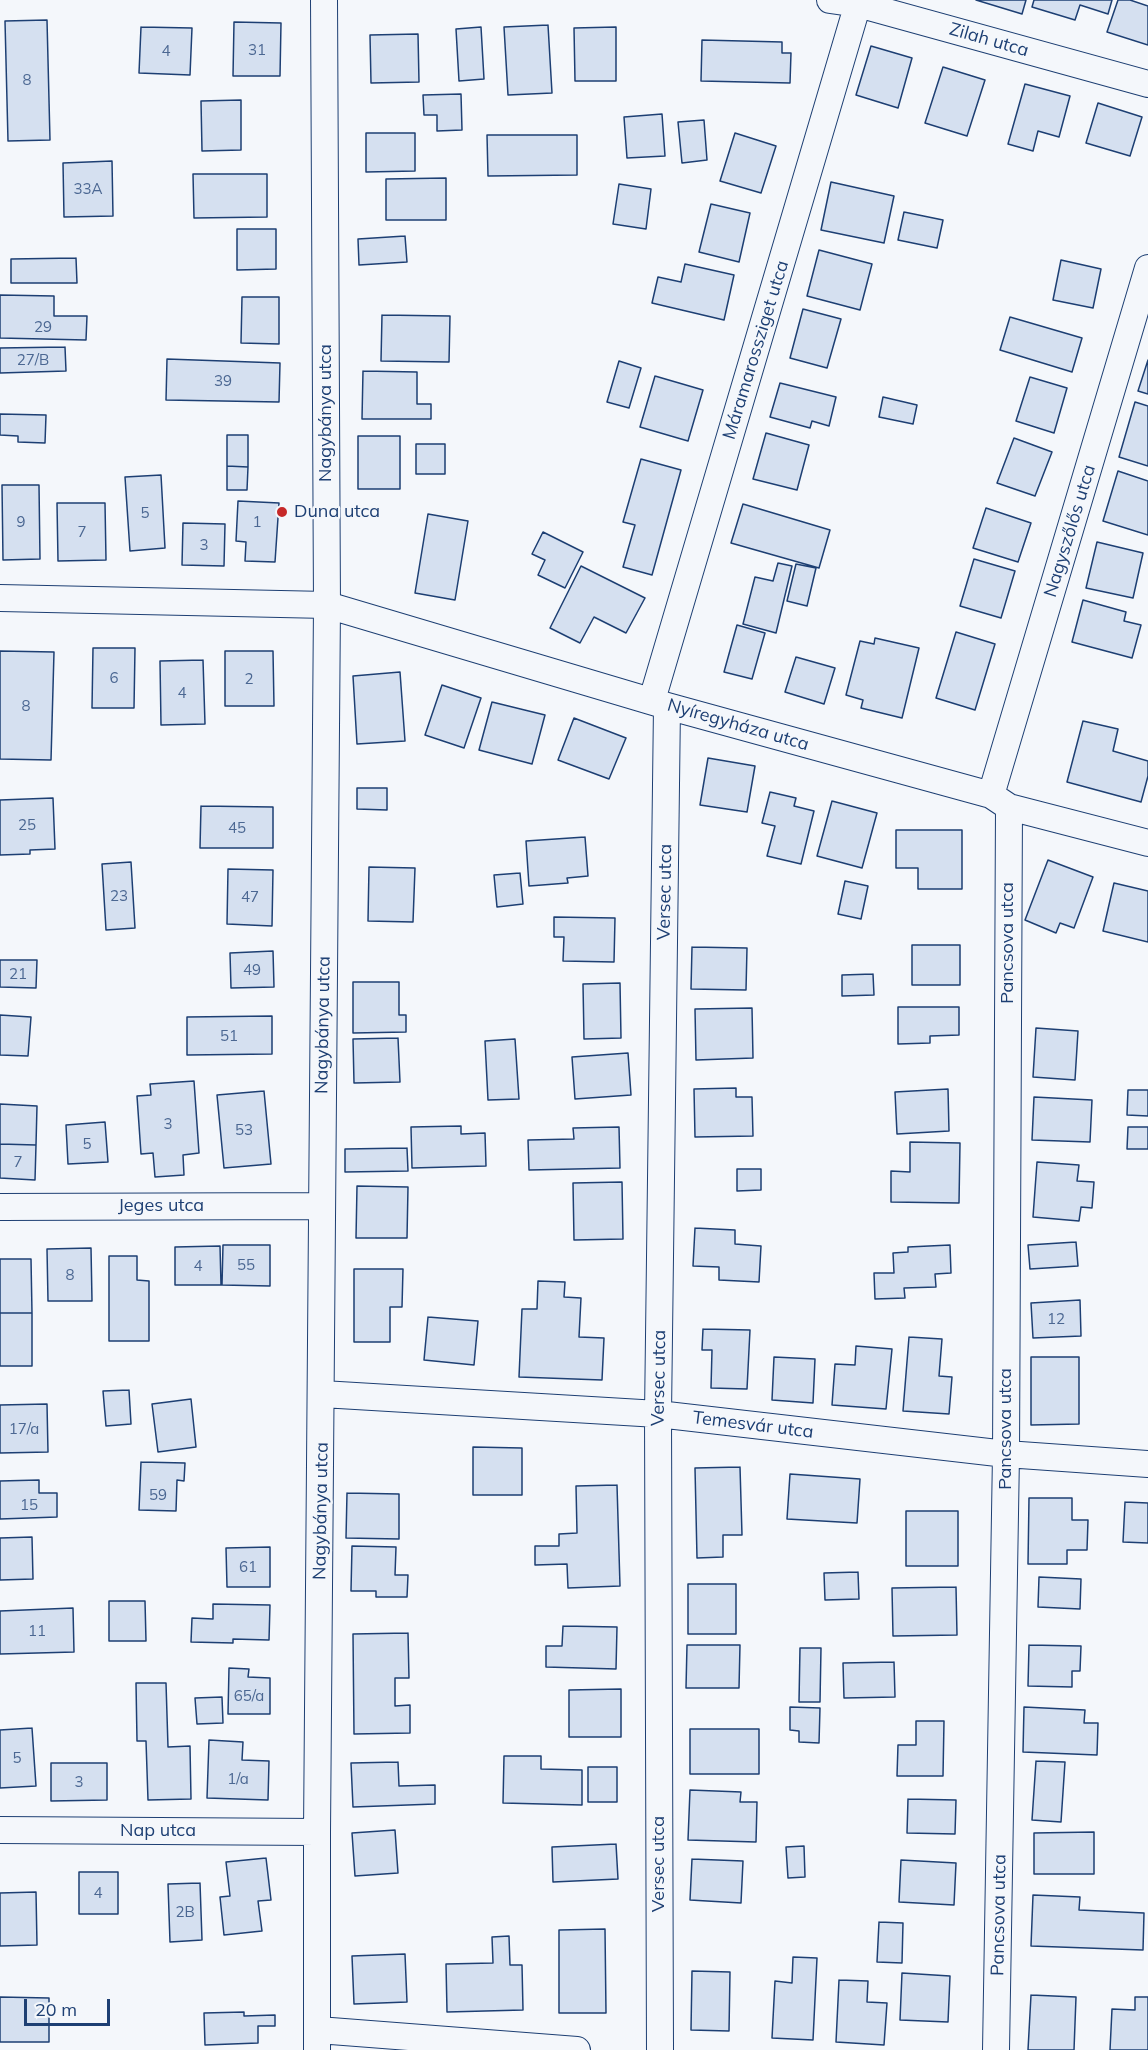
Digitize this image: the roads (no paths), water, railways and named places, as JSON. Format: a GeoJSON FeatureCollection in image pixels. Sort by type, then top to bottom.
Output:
{"type":"FeatureCollection","features":[{"type":"Feature","properties":{"kind":"street","name":"Nagybánya utca"},"geometry":{"type":"LineString","coordinates":[[318,2040],[317,1832],[327,605],[324,0]]}},
{"type":"Feature","properties":{"kind":"street","name":"Zilah utca"},"geometry":{"type":"LineString","coordinates":[[830,0],[859,2],[1148,84]]}},
{"type":"Feature","properties":{"kind":"street","name":"Máramarossziget utca"},"geometry":{"type":"LineString","coordinates":[[659,703],[859,2]]}},
{"type":"Feature","properties":{"kind":"street","name":"Nagyszőlős utca"},"geometry":{"type":"LineString","coordinates":[[1000,801],[1148,268]]}},
{"type":"Feature","properties":{"kind":"street"},"geometry":{"type":"LineString","coordinates":[[0,598],[327,605]]}},
{"type":"Feature","properties":{"kind":"street","name":"Nyíregyháza utca"},"geometry":{"type":"LineString","coordinates":[[327,605],[1148,843]]}},
{"type":"Feature","properties":{"kind":"street","name":"Versec utca"},"geometry":{"type":"LineString","coordinates":[[659,703],[660,2050]]}},
{"type":"Feature","properties":{"kind":"street","name":"Pancsova utca"},"geometry":{"type":"LineString","coordinates":[[996,2050],[1006,1454],[1000,801]]}},
{"type":"Feature","properties":{"kind":"street","name":"Jeges utca"},"geometry":{"type":"LineString","coordinates":[[0,1207],[322,1206]]}},
{"type":"Feature","properties":{"kind":"street","name":"Temesvár utca"},"geometry":{"type":"LineString","coordinates":[[322,1394],[658,1414],[1006,1454],[1148,1464]]}},
{"type":"Feature","properties":{"kind":"street","name":"Nap utca"},"geometry":{"type":"LineString","coordinates":[[0,1830],[317,1832]]}},
{"type":"Feature","properties":{"kind":"street"},"geometry":{"type":"LineString","coordinates":[[318,2040],[577,2050]]}},
{"type":"Feature","properties":{"kind":"place","name":"Duna utca"},"geometry":{"type":"Point","coordinates":[282,512]}}]}
